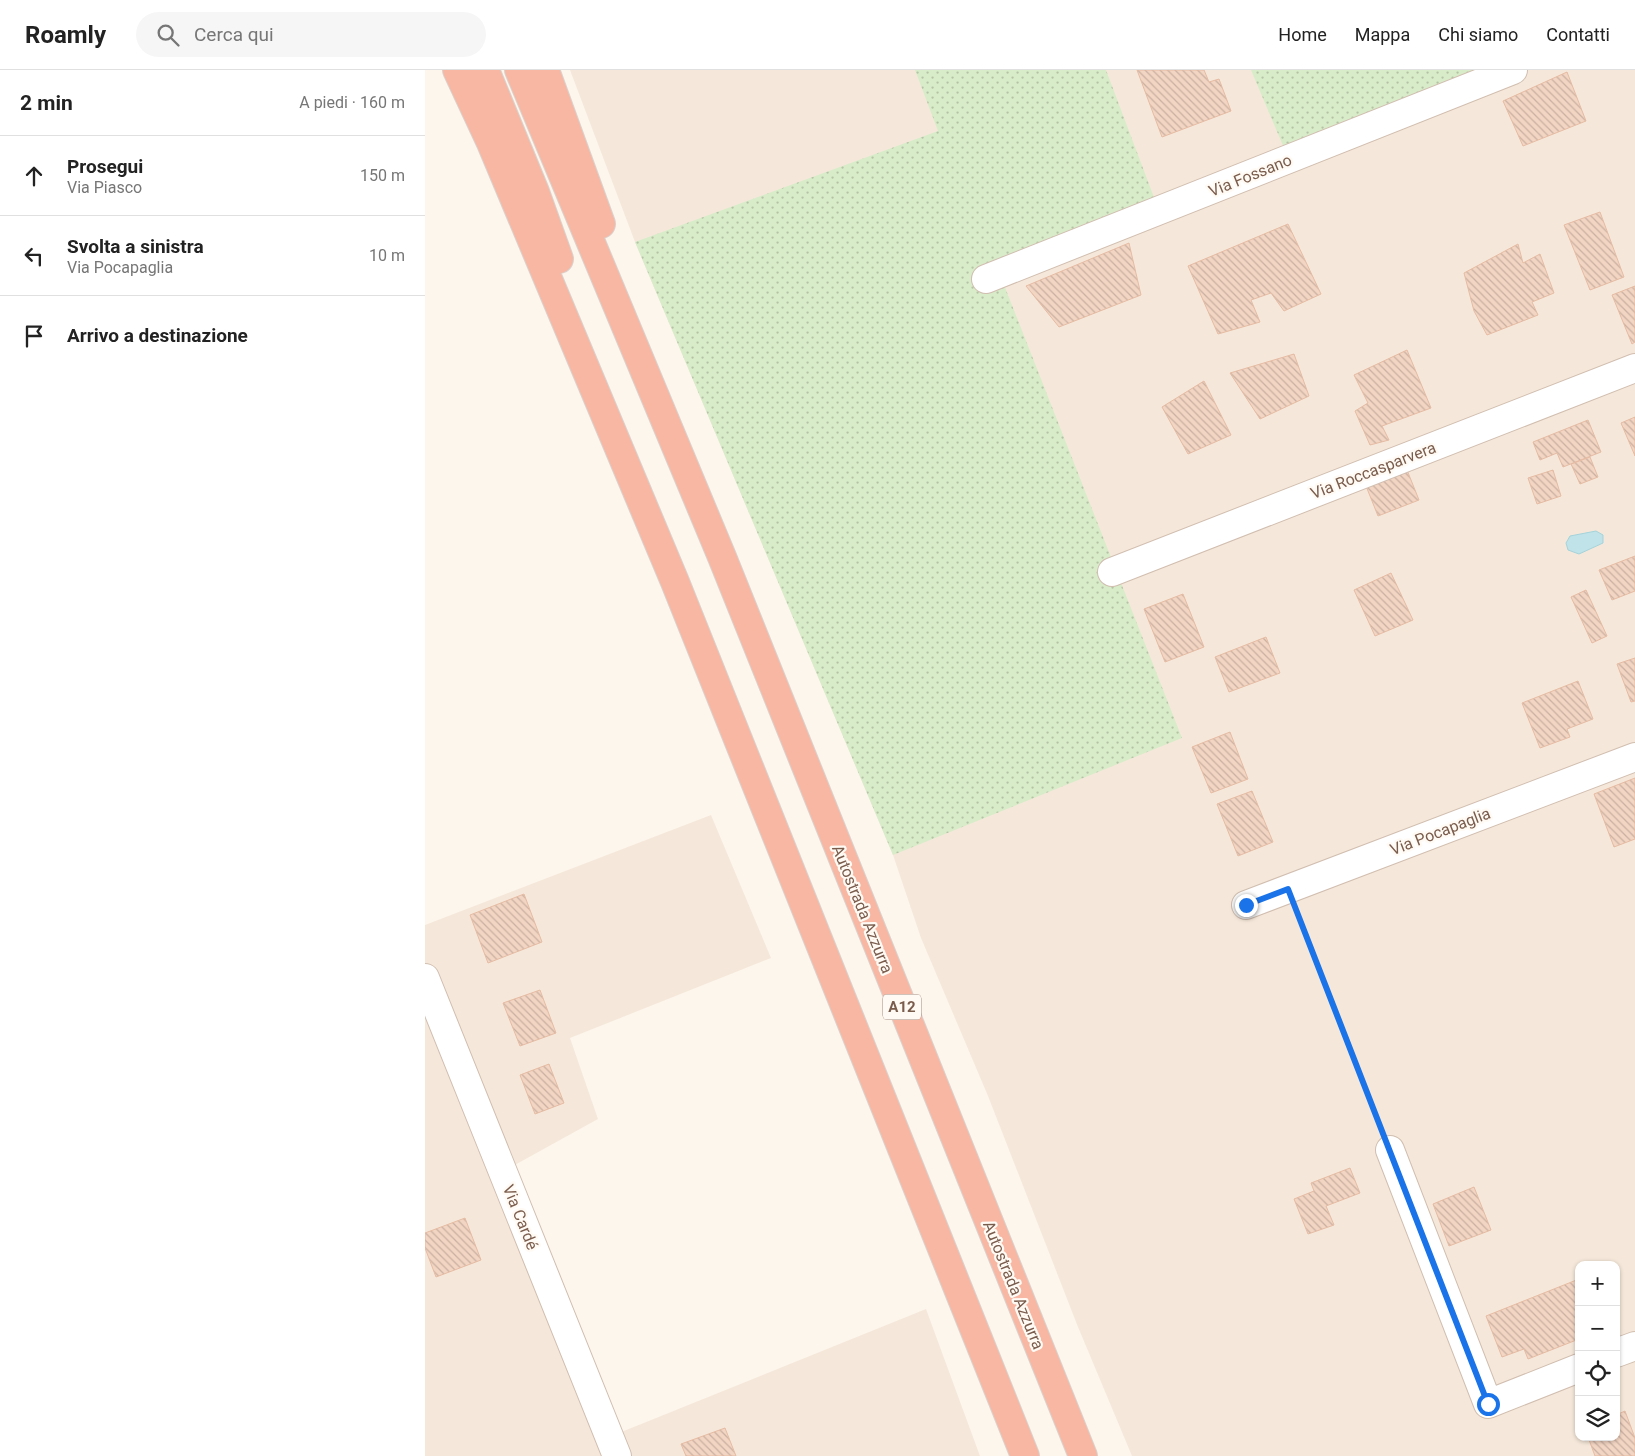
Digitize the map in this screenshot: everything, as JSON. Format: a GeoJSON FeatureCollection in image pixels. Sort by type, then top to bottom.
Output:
{"type":"FeatureCollection","features":[{"type":"Feature","properties":{"kind":"highway"},"geometry":{"type":"LineString","coordinates":[[457,70],[491,143],[675,582],[1025,1456]]}},
{"type":"Feature","properties":{"kind":"highway"},"geometry":{"type":"LineString","coordinates":[[485,70],[535,192],[675,582]]}},
{"type":"Feature","properties":{"kind":"highway"},"geometry":{"type":"LineString","coordinates":[[519,70],[722,557]]}},
{"type":"Feature","properties":{"kind":"highway"},"geometry":{"type":"LineString","coordinates":[[545,70],[722,557]]}},
{"type":"Feature","properties":{"kind":"highway","name":"Autostrada Azzurra"},"geometry":{"type":"LineString","coordinates":[[722,557],[1083,1456]]}},
{"type":"Feature","properties":{"kind":"street","name":"Via Fossano"},"geometry":{"type":"LineString","coordinates":[[987,279],[1513,70]]}},
{"type":"Feature","properties":{"kind":"street","name":"Via Roccasparvera"},"geometry":{"type":"LineString","coordinates":[[1111,572],[1635,368]]}},
{"type":"Feature","properties":{"kind":"street","name":"Via Pocapaglia"},"geometry":{"type":"LineString","coordinates":[[1246,905],[1635,756]]}},
{"type":"Feature","properties":{"kind":"street","name":"Via Cardé"},"geometry":{"type":"LineString","coordinates":[[425,978],[617,1456]]}},
{"type":"Feature","properties":{"kind":"street"},"geometry":{"type":"LineString","coordinates":[[1390,1150],[1488,1404],[1575,1370]]}},
{"type":"Feature","properties":{"kind":"street"},"geometry":{"type":"LineString","coordinates":[[1620,1352],[1635,1346]]}},
{"type":"Feature","properties":{"kind":"path"},"geometry":{"type":"LineString","coordinates":[[1288,889],[1390,1150]]}},
{"type":"Feature","properties":{"kind":"shaded area"},"geometry":{"type":"Polygon","coordinates":[[[570,70],[1635,70],[1635,1456],[1132,1456],[1078,1327],[988,1096],[921,938],[893,855],[635,242],[570,70]]]}},
{"type":"Feature","properties":{"kind":"shaded area"},"geometry":{"type":"Polygon","coordinates":[[[711,815],[771,958],[570,1038],[598,1119],[491,1178],[599,1441],[926,1309],[980,1456],[425,1456],[425,925],[711,815]]]}},
{"type":"Feature","properties":{"kind":"green space"},"geometry":{"type":"Polygon","coordinates":[[[915,70],[1106,70],[1155,200],[997,267],[1182,738],[893,855],[635,242],[938,131],[915,70]]]}},
{"type":"Feature","properties":{"kind":"green space"},"geometry":{"type":"Polygon","coordinates":[[[1251,70],[1482,70],[1284,148],[1251,70]]]}},
{"type":"Feature","properties":{"kind":"water"},"geometry":{"type":"Polygon","coordinates":[[[1596,531],[1603,535],[1603,543],[1579,554],[1568,550],[1566,543],[1570,536],[1596,531]]]}},
{"type":"Feature","properties":{"kind":"building"},"geometry":{"type":"Polygon","coordinates":[[[1137,70],[1204,70],[1209,82],[1219,79],[1231,111],[1162,137],[1137,70]]]}},
{"type":"Feature","properties":{"kind":"building"},"geometry":{"type":"Polygon","coordinates":[[[1567,72],[1586,121],[1523,146],[1503,101],[1567,72]]]}},
{"type":"Feature","properties":{"kind":"building"},"geometry":{"type":"Polygon","coordinates":[[[1600,212],[1624,277],[1590,290],[1564,225],[1600,212]]]}},
{"type":"Feature","properties":{"kind":"building"},"geometry":{"type":"Polygon","coordinates":[[[1288,224],[1321,294],[1284,311],[1271,293],[1251,300],[1260,322],[1218,334],[1188,266],[1288,224]]]}},
{"type":"Feature","properties":{"kind":"building"},"geometry":{"type":"Polygon","coordinates":[[[1129,243],[1141,295],[1059,327],[1026,286],[1129,243]]]}},
{"type":"Feature","properties":{"kind":"building"},"geometry":{"type":"Polygon","coordinates":[[[1518,244],[1523,263],[1540,254],[1554,293],[1532,302],[1538,315],[1487,335],[1474,311],[1464,273],[1518,244]]]}},
{"type":"Feature","properties":{"kind":"building"},"geometry":{"type":"Polygon","coordinates":[[[1635,286],[1635,342],[1632,344],[1612,295],[1635,286]]]}},
{"type":"Feature","properties":{"kind":"building"},"geometry":{"type":"Polygon","coordinates":[[[1407,350],[1431,408],[1382,426],[1389,440],[1370,445],[1355,411],[1368,403],[1354,375],[1407,350]]]}},
{"type":"Feature","properties":{"kind":"building"},"geometry":{"type":"Polygon","coordinates":[[[1294,354],[1309,396],[1260,419],[1230,373],[1294,354]]]}},
{"type":"Feature","properties":{"kind":"building"},"geometry":{"type":"Polygon","coordinates":[[[1204,381],[1231,435],[1188,454],[1162,407],[1204,381]]]}},
{"type":"Feature","properties":{"kind":"building"},"geometry":{"type":"Polygon","coordinates":[[[1635,417],[1635,456],[1621,423],[1635,417]]]}},
{"type":"Feature","properties":{"kind":"building"},"geometry":{"type":"Polygon","coordinates":[[[1588,420],[1601,452],[1563,467],[1557,453],[1540,460],[1533,442],[1588,420]]]}},
{"type":"Feature","properties":{"kind":"building"},"geometry":{"type":"Polygon","coordinates":[[[1590,457],[1598,477],[1580,484],[1571,464],[1590,457]]]}},
{"type":"Feature","properties":{"kind":"building"},"geometry":{"type":"Polygon","coordinates":[[[1407,470],[1419,500],[1378,516],[1366,486],[1407,470]]]}},
{"type":"Feature","properties":{"kind":"building"},"geometry":{"type":"Polygon","coordinates":[[[1553,470],[1561,496],[1537,504],[1528,478],[1553,470]]]}},
{"type":"Feature","properties":{"kind":"building"},"geometry":{"type":"Polygon","coordinates":[[[1635,556],[1635,591],[1612,600],[1599,570],[1635,556]]]}},
{"type":"Feature","properties":{"kind":"building"},"geometry":{"type":"Polygon","coordinates":[[[1391,573],[1413,620],[1375,636],[1354,590],[1391,573]]]}},
{"type":"Feature","properties":{"kind":"building"},"geometry":{"type":"Polygon","coordinates":[[[1586,590],[1607,636],[1592,643],[1571,597],[1586,590]]]}},
{"type":"Feature","properties":{"kind":"building"},"geometry":{"type":"Polygon","coordinates":[[[1183,594],[1204,647],[1165,662],[1144,609],[1183,594]]]}},
{"type":"Feature","properties":{"kind":"building"},"geometry":{"type":"Polygon","coordinates":[[[1266,637],[1280,673],[1229,692],[1215,657],[1266,637]]]}},
{"type":"Feature","properties":{"kind":"building"},"geometry":{"type":"Polygon","coordinates":[[[1635,658],[1635,701],[1631,702],[1617,664],[1635,658]]]}},
{"type":"Feature","properties":{"kind":"building"},"geometry":{"type":"Polygon","coordinates":[[[1578,681],[1593,719],[1567,729],[1570,737],[1540,748],[1522,703],[1578,681]]]}},
{"type":"Feature","properties":{"kind":"building"},"geometry":{"type":"Polygon","coordinates":[[[1230,732],[1248,779],[1211,793],[1192,747],[1230,732]]]}},
{"type":"Feature","properties":{"kind":"building"},"geometry":{"type":"Polygon","coordinates":[[[1635,778],[1635,839],[1614,847],[1594,794],[1635,778]]]}},
{"type":"Feature","properties":{"kind":"building"},"geometry":{"type":"Polygon","coordinates":[[[1252,791],[1273,842],[1238,856],[1217,804],[1252,791]]]}},
{"type":"Feature","properties":{"kind":"building"},"geometry":{"type":"Polygon","coordinates":[[[524,894],[542,942],[488,963],[470,915],[524,894]]]}},
{"type":"Feature","properties":{"kind":"building"},"geometry":{"type":"Polygon","coordinates":[[[540,990],[556,1033],[520,1046],[503,1003],[540,990]]]}},
{"type":"Feature","properties":{"kind":"building"},"geometry":{"type":"Polygon","coordinates":[[[549,1064],[564,1103],[535,1114],[520,1075],[549,1064]]]}},
{"type":"Feature","properties":{"kind":"building"},"geometry":{"type":"Polygon","coordinates":[[[1350,1168],[1360,1193],[1326,1206],[1334,1225],[1308,1234],[1294,1199],[1314,1191],[1311,1183],[1350,1168]]]}},
{"type":"Feature","properties":{"kind":"building"},"geometry":{"type":"Polygon","coordinates":[[[1474,1187],[1491,1230],[1449,1246],[1433,1204],[1474,1187]]]}},
{"type":"Feature","properties":{"kind":"building"},"geometry":{"type":"Polygon","coordinates":[[[465,1218],[481,1260],[436,1277],[425,1248],[425,1233],[465,1218]]]}},
{"type":"Feature","properties":{"kind":"building"},"geometry":{"type":"Polygon","coordinates":[[[1575,1281],[1575,1341],[1528,1359],[1524,1349],[1502,1357],[1486,1316],[1575,1281]]]}},
{"type":"Feature","properties":{"kind":"building"},"geometry":{"type":"Polygon","coordinates":[[[1625,1411],[1635,1438],[1635,1456],[1595,1456],[1589,1441],[1620,1441],[1620,1413],[1625,1411]]]}},
{"type":"Feature","properties":{"kind":"building"},"geometry":{"type":"Polygon","coordinates":[[[725,1428],[736,1456],[686,1456],[681,1444],[725,1428]]]}},
{"type":"Feature","properties":{"kind":"route"},"geometry":{"type":"LineString","coordinates":[[1246,905],[1288,889],[1488,1404]]}}]}
